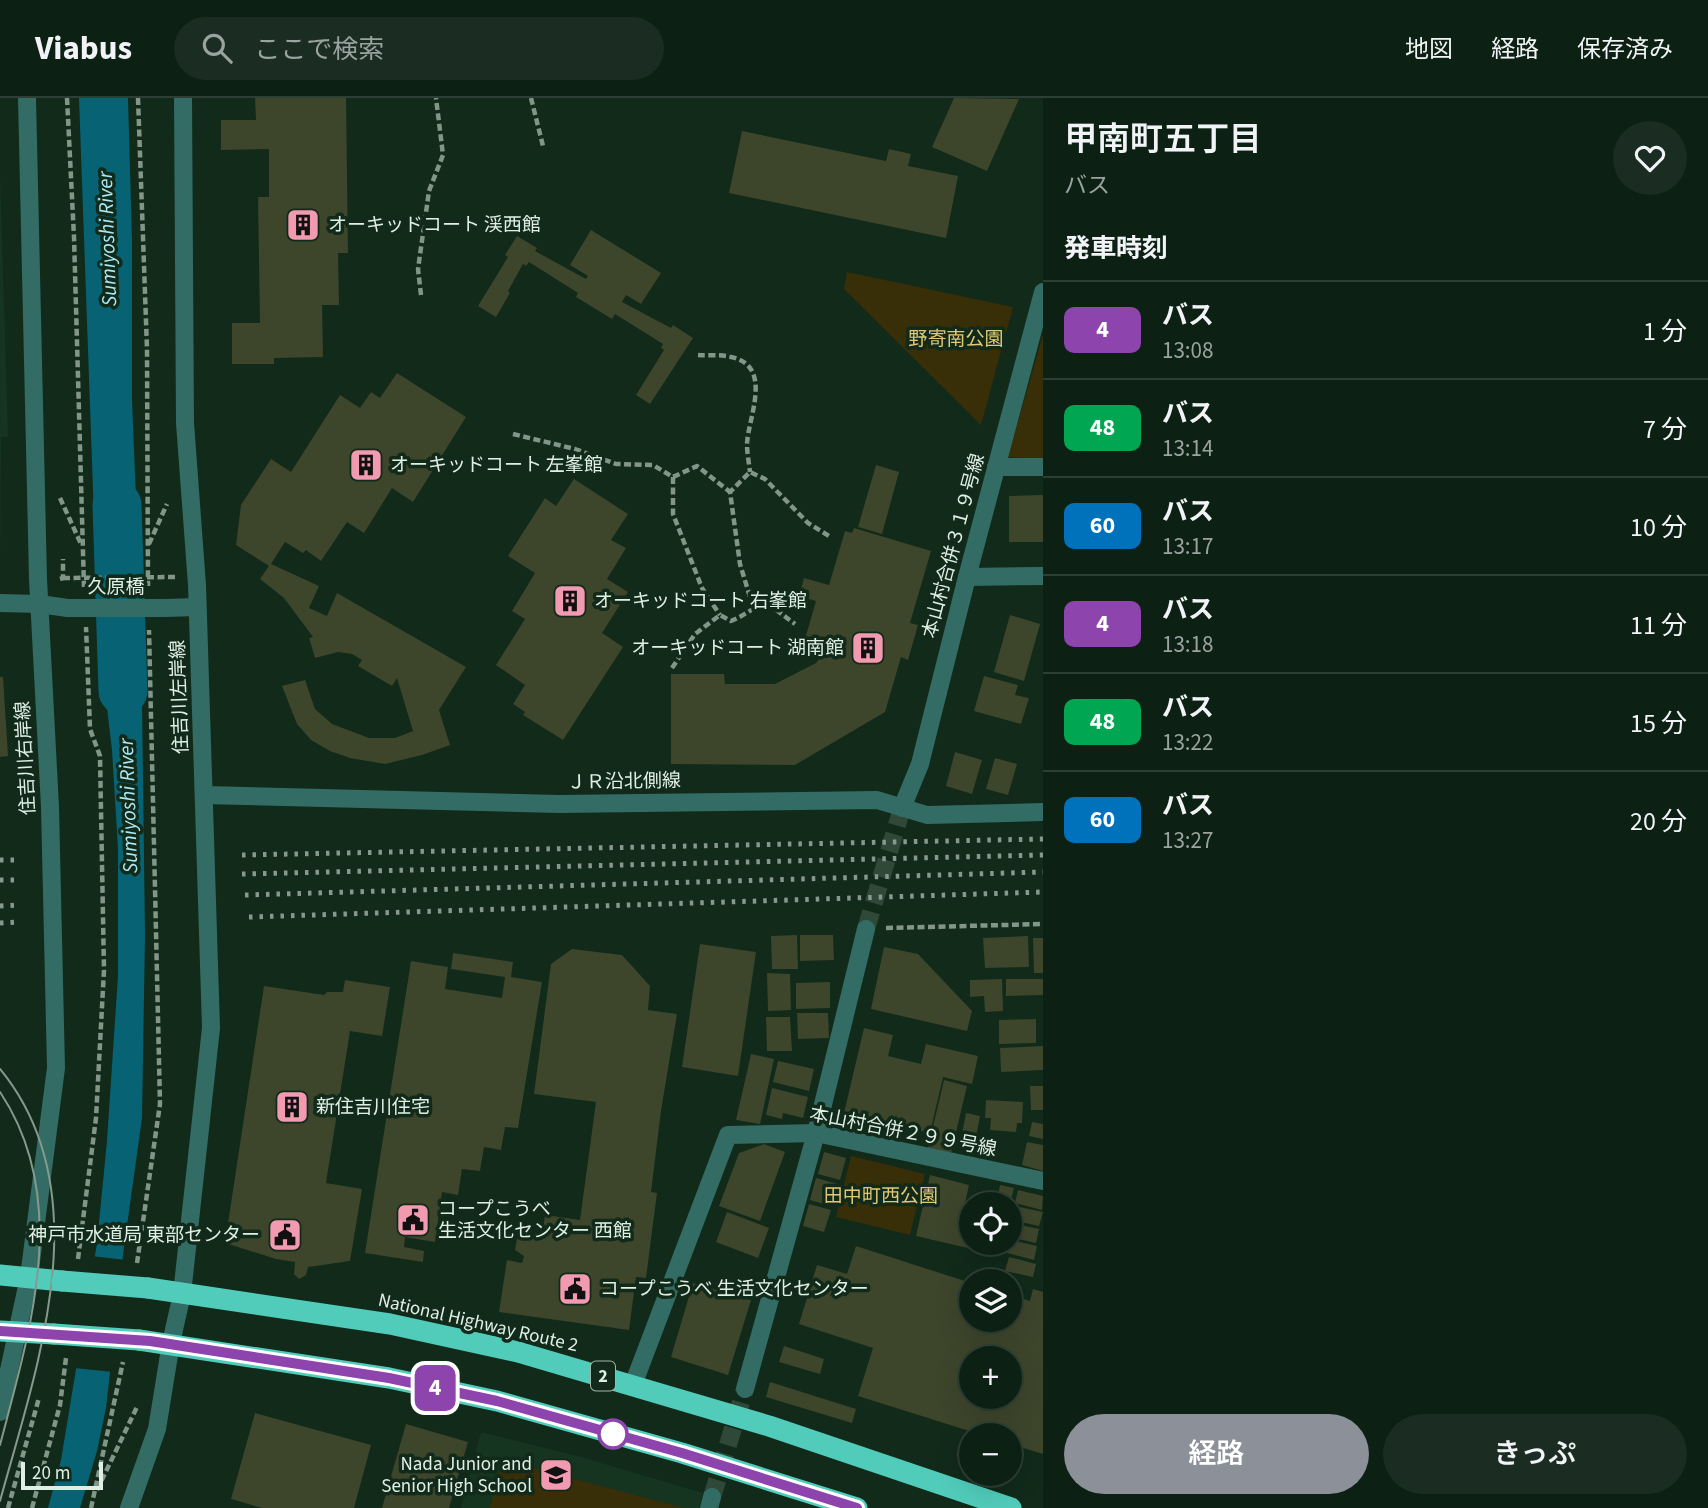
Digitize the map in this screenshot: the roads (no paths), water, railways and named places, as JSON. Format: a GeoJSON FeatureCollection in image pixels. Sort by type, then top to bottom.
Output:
{"type":"FeatureCollection","features":[{"type":"Feature","properties":{"kind":"highway","name":"National Highway Route 2"},"geometry":{"type":"LineString","coordinates":[[0,1275],[70,1275],[142,1282],[182,1294],[390,1324],[518,1352],[769,1426],[1011,1508]]}},
{"type":"Feature","properties":{"kind":"highway"},"geometry":{"type":"LineString","coordinates":[[8,1331],[61,1342],[139,1340],[171,1343],[389,1378],[497,1401],[682,1453],[857,1508]]}},
{"type":"Feature","properties":{"kind":"street","name":"住吉川右岸線"},"geometry":{"type":"LineString","coordinates":[[0,1412],[6,1390],[8,1331],[29,1277],[56,1068],[50,807],[39,604],[27,98]]}},
{"type":"Feature","properties":{"kind":"street","name":"住吉川左岸線"},"geometry":{"type":"LineString","coordinates":[[171,1343],[182,1294],[211,1028],[197,607],[185,423],[183,98]]}},
{"type":"Feature","properties":{"kind":"street","name":"本山村合併３１９号線"},"geometry":{"type":"LineString","coordinates":[[902,808],[920,764],[1043,292]]}},
{"type":"Feature","properties":{"kind":"street"},"geometry":{"type":"LineString","coordinates":[[996,467],[1043,467]]}},
{"type":"Feature","properties":{"kind":"street"},"geometry":{"type":"LineString","coordinates":[[967,577],[1043,576]]}},
{"type":"Feature","properties":{"kind":"street"},"geometry":{"type":"LineString","coordinates":[[0,603],[39,604]]}},
{"type":"Feature","properties":{"kind":"street","name":"久原橋"},"geometry":{"type":"LineString","coordinates":[[39,604],[68,608],[197,607]]}},
{"type":"Feature","properties":{"kind":"street","name":"ＪＲ沿北側線"},"geometry":{"type":"LineString","coordinates":[[204,795],[559,804],[877,800],[927,815],[1043,812]]}},
{"type":"Feature","properties":{"kind":"street"},"geometry":{"type":"LineString","coordinates":[[746,1389],[816,1133],[866,929]]}},
{"type":"Feature","properties":{"kind":"street","name":"本山村合併２９９号線"},"geometry":{"type":"LineString","coordinates":[[633,1385],[728,1135],[816,1133],[1043,1181]]}},
{"type":"Feature","properties":{"kind":"street"},"geometry":{"type":"LineString","coordinates":[[129,1508],[157,1429],[171,1343]]}},
{"type":"Feature","properties":{"kind":"water"},"geometry":{"type":"Polygon","coordinates":[[[79,98],[128,98],[132,400],[139,573],[96,574],[79,98]]]}},
{"type":"Feature","properties":{"kind":"water"},"geometry":{"type":"Polygon","coordinates":[[[97,624],[141,624],[145,935],[142,1118],[106,1408],[97,1451],[80,1508],[48,1508],[61,1460],[97,1243],[118,976],[118,848],[112,750],[97,624]]]}},
{"type":"Feature","properties":{"kind":"waterway","name":"Sumiyoshi River"},"geometry":{"type":"LineString","coordinates":[[117,505],[123,691]]}},
{"type":"Feature","properties":{"kind":"tunnel"},"geometry":{"type":"LineString","coordinates":[[866,929],[902,808]]}},
{"type":"Feature","properties":{"kind":"tunnel"},"geometry":{"type":"LineString","coordinates":[[712,1497],[745,1389]]}},
{"type":"Feature","properties":{"kind":"tram line"},"geometry":{"type":"LineString","coordinates":[[0,1069],[31,1117],[48,1169],[54,1224],[52,1280],[43,1337],[0,1501]]}},
{"type":"Feature","properties":{"kind":"tram line"},"geometry":{"type":"LineString","coordinates":[[0,1092],[22,1133],[35,1177],[40,1221],[32,1311],[0,1445]]}},
{"type":"Feature","properties":{"kind":"railway"},"geometry":{"type":"LineString","coordinates":[[242,855],[1043,839]]}},
{"type":"Feature","properties":{"kind":"railway"},"geometry":{"type":"LineString","coordinates":[[242,874],[1043,855]]}},
{"type":"Feature","properties":{"kind":"railway"},"geometry":{"type":"LineString","coordinates":[[0,860],[17,860]]}},
{"type":"Feature","properties":{"kind":"railway"},"geometry":{"type":"LineString","coordinates":[[245,895],[1043,872]]}},
{"type":"Feature","properties":{"kind":"railway"},"geometry":{"type":"LineString","coordinates":[[0,880],[16,880]]}},
{"type":"Feature","properties":{"kind":"railway"},"geometry":{"type":"LineString","coordinates":[[249,917],[1043,892]]}},
{"type":"Feature","properties":{"kind":"railway"},"geometry":{"type":"LineString","coordinates":[[0,906],[18,905]]}},
{"type":"Feature","properties":{"kind":"railway"},"geometry":{"type":"LineString","coordinates":[[0,923],[18,922]]}},
{"type":"Feature","properties":{"kind":"place","name":"オーキッドコート 渓西館"},"geometry":{"type":"Point","coordinates":[303,225]}},
{"type":"Feature","properties":{"kind":"place","name":"オーキッドコート 左峯館"},"geometry":{"type":"Point","coordinates":[366,465]}},
{"type":"Feature","properties":{"kind":"place","name":"オーキッドコート 右峯館"},"geometry":{"type":"Point","coordinates":[570,601]}},
{"type":"Feature","properties":{"kind":"place","name":"オーキッドコート 湖南館"},"geometry":{"type":"Point","coordinates":[868,648]}},
{"type":"Feature","properties":{"kind":"place","name":"新住吉川住宅"},"geometry":{"type":"Point","coordinates":[292,1107]}},
{"type":"Feature","properties":{"kind":"place","name":"コープこうべ 生活文化センター 西館"},"geometry":{"type":"Point","coordinates":[413,1220]}},
{"type":"Feature","properties":{"kind":"place","name":"神戸市水道局 東部センター"},"geometry":{"type":"Point","coordinates":[285,1235]}},
{"type":"Feature","properties":{"kind":"place","name":"コープこうべ 生活文化センター"},"geometry":{"type":"Point","coordinates":[575,1289]}},
{"type":"Feature","properties":{"kind":"place","name":"Nada Junior and Senior High School"},"geometry":{"type":"Point","coordinates":[556,1475]}},
{"type":"Feature","properties":{"kind":"park label","name":"野寄南公園"},"geometry":{"type":"Point","coordinates":[956,339]}},
{"type":"Feature","properties":{"kind":"park label","name":"田中町西公園"},"geometry":{"type":"Point","coordinates":[881,1196]}}]}
